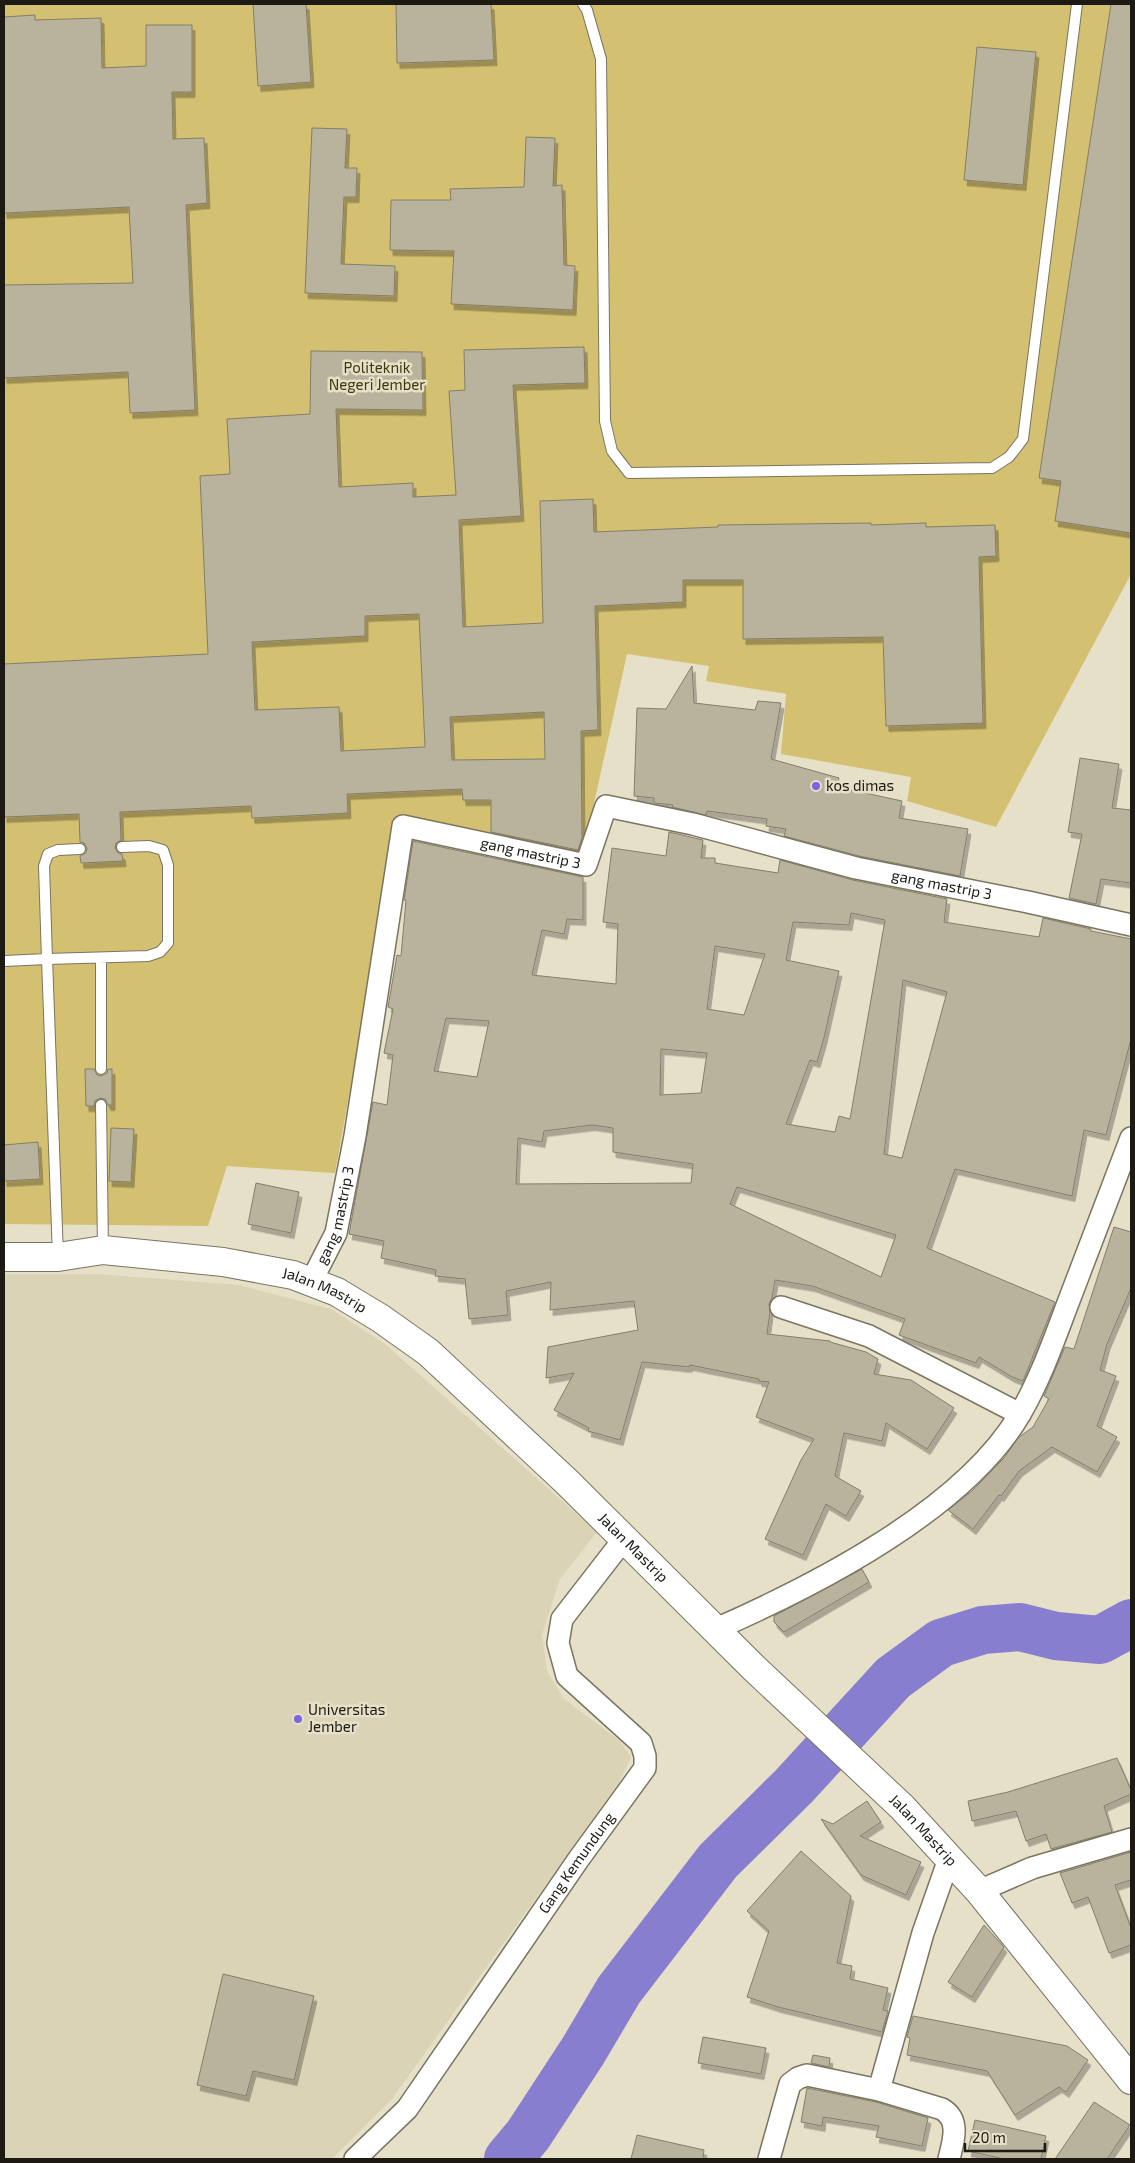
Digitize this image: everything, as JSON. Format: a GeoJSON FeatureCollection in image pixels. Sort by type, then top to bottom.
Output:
{"type":"FeatureCollection","features":[{"type":"Feature","properties":{"kind":"main road","name":"Jalan Mastrip"},"geometry":{"type":"LineString","coordinates":[[4,1257],[58,1257],[103,1250],[224,1262],[293,1275],[338,1292],[380,1318],[428,1352],[567,1482],[755,1669],[902,1807],[979,1890],[1131,2080]]}},
{"type":"Feature","properties":{"kind":"street","name":"gang mastrip 3"},"geometry":{"type":"LineString","coordinates":[[311,1282],[336,1233],[354,1136],[404,826],[586,865],[606,806],[693,824],[856,868],[1028,902],[1131,925]]}},
{"type":"Feature","properties":{"kind":"street"},"geometry":{"type":"LineString","coordinates":[[716,1630],[828,1575],[920,1515],[952,1492],[997,1446],[1020,1414],[1054,1340],[1131,1138]]}},
{"type":"Feature","properties":{"kind":"street"},"geometry":{"type":"LineString","coordinates":[[781,1307],[869,1336],[1020,1414]]}},
{"type":"Feature","properties":{"kind":"street","name":"Gang Kemundung"},"geometry":{"type":"LineString","coordinates":[[355,2159],[407,2110],[578,1860],[646,1768],[646,1756],[641,1743],[567,1676],[558,1643],[562,1619],[624,1539]]}},
{"type":"Feature","properties":{"kind":"street"},"geometry":{"type":"LineString","coordinates":[[979,1890],[1032,1868],[1131,1839]]}},
{"type":"Feature","properties":{"kind":"street"},"geometry":{"type":"LineString","coordinates":[[878,2090],[923,1933],[950,1859]]}},
{"type":"Feature","properties":{"kind":"street"},"geometry":{"type":"LineString","coordinates":[[769,2159],[790,2084],[798,2078],[807,2075],[878,2090],[947,2112],[954,2125],[949,2159]]}},
{"type":"Feature","properties":{"kind":"lane"},"geometry":{"type":"LineString","coordinates":[[587,6],[601,59],[605,421],[612,450],[629,473],[992,468],[1009,457],[1023,439],[1077,4]]}},
{"type":"Feature","properties":{"kind":"lane"},"geometry":{"type":"LineString","coordinates":[[4,961],[148,956],[160,952],[168,943],[168,865],[163,850],[149,846],[122,847]]}},
{"type":"Feature","properties":{"kind":"lane"},"geometry":{"type":"LineString","coordinates":[[58,1257],[44,866],[48,854],[58,850],[80,849]]}},
{"type":"Feature","properties":{"kind":"lane"},"geometry":{"type":"LineString","coordinates":[[101,958],[101,1069]]}},
{"type":"Feature","properties":{"kind":"lane"},"geometry":{"type":"LineString","coordinates":[[101,1106],[103,1250]]}},
{"type":"Feature","properties":{"kind":"shaded area","name":"Universitas Jember"},"geometry":{"type":"Polygon","coordinates":[[[4,1274],[97,1274],[239,1285],[331,1309],[385,1344],[597,1532],[560,1579],[542,1635],[547,1671],[564,1699],[619,1740],[631,1757],[619,1782],[392,2099],[332,2159],[4,2159],[4,1274]]]}},
{"type":"Feature","properties":{"kind":"green space","name":"Politeknik Negeri Jember"},"geometry":{"type":"Polygon","coordinates":[[[4,4],[1131,4],[1131,574],[996,827],[907,801],[911,777],[781,754],[786,694],[706,681],[709,666],[627,654],[581,862],[399,820],[335,1173],[227,1166],[208,1226],[4,1224],[4,4]]]}},
{"type":"Feature","properties":{"kind":"building"},"geometry":{"type":"Polygon","coordinates":[[[253,4],[306,4],[311,82],[258,86],[253,4]]]}},
{"type":"Feature","properties":{"kind":"building"},"geometry":{"type":"Polygon","coordinates":[[[396,4],[491,4],[494,60],[397,63],[396,4]]]}},
{"type":"Feature","properties":{"kind":"building"},"geometry":{"type":"Polygon","coordinates":[[[1111,4],[1131,4],[1131,533],[1055,521],[1061,481],[1039,478],[1111,4]]]}},
{"type":"Feature","properties":{"kind":"building"},"geometry":{"type":"Polygon","coordinates":[[[35,15],[35,20],[101,18],[102,68],[146,66],[146,25],[192,25],[192,92],[172,92],[173,139],[204,138],[207,203],[186,205],[195,410],[130,413],[128,372],[4,378],[4,285],[133,283],[129,207],[4,213],[4,17],[35,15]]]}},
{"type":"Feature","properties":{"kind":"building"},"geometry":{"type":"Polygon","coordinates":[[[977,47],[1036,52],[1023,185],[964,180],[977,47]]]}},
{"type":"Feature","properties":{"kind":"building"},"geometry":{"type":"Polygon","coordinates":[[[312,128],[347,129],[345,168],[357,168],[356,197],[344,197],[341,264],[395,266],[394,296],[305,293],[312,128]]]}},
{"type":"Feature","properties":{"kind":"building"},"geometry":{"type":"Polygon","coordinates":[[[526,137],[555,138],[553,186],[562,185],[564,265],[575,266],[573,310],[451,304],[454,251],[390,250],[391,200],[451,200],[450,189],[524,187],[526,137]]]}},
{"type":"Feature","properties":{"kind":"building"},"geometry":{"type":"Polygon","coordinates":[[[584,347],[585,383],[513,385],[521,516],[459,520],[463,627],[543,623],[540,501],[593,499],[594,532],[718,527],[718,525],[926,523],[926,527],[995,525],[996,556],[979,557],[983,723],[886,726],[883,637],[743,639],[743,580],[683,580],[683,602],[595,606],[598,730],[581,731],[582,838],[578,850],[491,832],[491,800],[463,800],[462,789],[347,794],[348,813],[252,818],[251,806],[120,812],[121,840],[116,843],[115,848],[118,853],[122,854],[123,861],[81,863],[80,856],[86,853],[87,848],[84,843],[80,842],[79,814],[4,817],[4,664],[208,654],[200,476],[230,474],[227,419],[310,414],[311,351],[422,352],[423,410],[336,409],[339,487],[413,483],[413,497],[456,495],[449,391],[465,390],[464,350],[584,347]],[[419,614],[365,616],[365,636],[252,642],[255,710],[339,707],[341,751],[425,747],[419,614]],[[544,712],[450,717],[452,760],[545,759],[544,712]]]}},
{"type":"Feature","properties":{"kind":"building"},"geometry":{"type":"Polygon","coordinates":[[[692,666],[694,703],[755,710],[758,701],[781,703],[771,759],[839,778],[837,787],[902,801],[899,818],[968,829],[960,876],[859,856],[784,836],[786,829],[766,826],[767,819],[707,811],[706,815],[672,807],[673,805],[654,803],[654,798],[634,796],[637,708],[666,709],[692,666]]]}},
{"type":"Feature","properties":{"kind":"building"},"geometry":{"type":"Polygon","coordinates":[[[1080,758],[1119,764],[1112,808],[1131,810],[1131,883],[1101,879],[1096,904],[1069,898],[1082,834],[1068,832],[1080,758]]]}},
{"type":"Feature","properties":{"kind":"building"},"geometry":{"type":"Polygon","coordinates":[[[669,832],[703,840],[701,858],[715,858],[715,863],[778,873],[780,860],[853,880],[947,899],[944,922],[1039,937],[1043,918],[1091,929],[1091,931],[1131,939],[1131,1039],[1106,1135],[1084,1130],[1072,1196],[955,1169],[927,1248],[1055,1302],[1023,1381],[1012,1377],[979,1357],[976,1363],[899,1335],[905,1319],[812,1286],[775,1280],[769,1304],[770,1312],[767,1334],[830,1341],[866,1352],[878,1359],[874,1374],[911,1380],[954,1408],[927,1449],[886,1423],[882,1441],[844,1433],[835,1476],[861,1491],[846,1516],[826,1504],[803,1555],[765,1539],[801,1460],[814,1439],[756,1417],[769,1382],[690,1365],[689,1367],[642,1362],[620,1440],[588,1431],[589,1428],[554,1410],[574,1373],[546,1378],[548,1347],[638,1330],[634,1301],[550,1310],[551,1282],[506,1291],[508,1315],[469,1319],[465,1279],[435,1276],[436,1270],[381,1258],[384,1241],[349,1234],[373,1102],[387,1105],[393,1055],[384,1053],[393,1009],[388,1007],[397,955],[401,956],[406,900],[404,900],[413,841],[583,877],[583,920],[567,919],[564,934],[542,930],[532,975],[616,984],[618,924],[603,922],[612,848],[666,856],[669,832]],[[851,913],[849,925],[793,922],[786,960],[839,971],[817,1062],[810,1060],[786,1124],[835,1132],[839,1116],[850,1119],[885,920],[851,913]],[[715,946],[707,1009],[744,1015],[765,954],[715,946]],[[903,980],[884,1154],[902,1158],[947,992],[903,980]],[[446,1018],[434,1071],[477,1077],[489,1021],[446,1018]],[[661,1049],[660,1095],[701,1093],[707,1053],[661,1049]],[[592,1125],[544,1131],[542,1142],[518,1138],[516,1184],[691,1183],[693,1164],[613,1152],[613,1128],[592,1125]],[[737,1187],[730,1204],[881,1277],[896,1235],[737,1187]]]}},
{"type":"Feature","properties":{"kind":"building"},"geometry":{"type":"Polygon","coordinates":[[[85,1069],[94,1069],[97,1075],[101,1076],[107,1073],[108,1069],[112,1069],[112,1105],[108,1105],[105,1099],[100,1098],[95,1101],[94,1106],[86,1106],[85,1069]]]}},
{"type":"Feature","properties":{"kind":"building"},"geometry":{"type":"Polygon","coordinates":[[[111,1128],[134,1129],[131,1182],[109,1181],[111,1128]]]}},
{"type":"Feature","properties":{"kind":"building"},"geometry":{"type":"Polygon","coordinates":[[[38,1142],[40,1179],[4,1181],[4,1145],[38,1142]]]}},
{"type":"Feature","properties":{"kind":"building"},"geometry":{"type":"Polygon","coordinates":[[[256,1183],[299,1192],[291,1233],[248,1224],[256,1183]]]}},
{"type":"Feature","properties":{"kind":"building"},"geometry":{"type":"Polygon","coordinates":[[[1114,1227],[1131,1232],[1131,1288],[1107,1344],[1100,1370],[1116,1376],[1097,1426],[1117,1437],[1097,1472],[1052,1447],[1019,1471],[973,1529],[948,1510],[972,1491],[1004,1458],[1018,1438],[1033,1427],[1049,1399],[1044,1396],[1065,1347],[1074,1349],[1114,1227]]]}},
{"type":"Feature","properties":{"kind":"building"},"geometry":{"type":"Polygon","coordinates":[[[862,1569],[869,1582],[784,1632],[774,1622],[774,1616],[862,1569]]]}},
{"type":"Feature","properties":{"kind":"building"},"geometry":{"type":"Polygon","coordinates":[[[1117,1758],[1131,1794],[1104,1806],[1112,1832],[1051,1849],[1046,1834],[1026,1841],[1016,1811],[972,1821],[968,1801],[1008,1792],[1117,1758]]]}},
{"type":"Feature","properties":{"kind":"building"},"geometry":{"type":"Polygon","coordinates":[[[867,1801],[881,1822],[860,1836],[921,1862],[906,1895],[861,1875],[821,1819],[833,1824],[867,1801]]]}},
{"type":"Feature","properties":{"kind":"building"},"geometry":{"type":"Polygon","coordinates":[[[801,1851],[851,1896],[837,1963],[852,1966],[850,1979],[888,1988],[883,2010],[888,2011],[882,2032],[778,2007],[747,1997],[769,1931],[747,1911],[801,1851]]]}},
{"type":"Feature","properties":{"kind":"building"},"geometry":{"type":"Polygon","coordinates":[[[1131,1852],[1131,1880],[1115,1885],[1131,1928],[1131,1945],[1109,1953],[1088,1897],[1072,1903],[1060,1873],[1131,1852]]]}},
{"type":"Feature","properties":{"kind":"building"},"geometry":{"type":"Polygon","coordinates":[[[984,1925],[1004,1947],[972,1997],[948,1982],[984,1925]]]}},
{"type":"Feature","properties":{"kind":"building"},"geometry":{"type":"Polygon","coordinates":[[[223,1974],[314,1996],[294,2080],[253,2071],[246,2096],[197,2085],[223,1974]]]}},
{"type":"Feature","properties":{"kind":"building"},"geometry":{"type":"Polygon","coordinates":[[[913,2016],[1067,2046],[1088,2060],[1066,2092],[1059,2087],[1015,2115],[987,2071],[907,2055],[910,2038],[907,2037],[913,2016]]]}},
{"type":"Feature","properties":{"kind":"building"},"geometry":{"type":"Polygon","coordinates":[[[703,2037],[766,2048],[761,2074],[698,2063],[703,2037]]]}},
{"type":"Feature","properties":{"kind":"building"},"geometry":{"type":"Polygon","coordinates":[[[813,2055],[830,2058],[829,2067],[811,2063],[813,2055]]]}},
{"type":"Feature","properties":{"kind":"building"},"geometry":{"type":"Polygon","coordinates":[[[807,2088],[876,2102],[928,2118],[922,2146],[876,2137],[879,2126],[823,2117],[822,2126],[801,2122],[807,2088]]]}},
{"type":"Feature","properties":{"kind":"building"},"geometry":{"type":"Polygon","coordinates":[[[1094,2102],[1130,2125],[1107,2159],[1055,2159],[1094,2102]]]}},
{"type":"Feature","properties":{"kind":"building"},"geometry":{"type":"Polygon","coordinates":[[[975,2120],[1046,2136],[1041,2159],[1004,2159],[968,2151],[975,2120]]]}},
{"type":"Feature","properties":{"kind":"building"},"geometry":{"type":"Polygon","coordinates":[[[637,2135],[704,2150],[703,2159],[631,2159],[637,2135]]]}},
{"type":"Feature","properties":{"kind":"waterway"},"geometry":{"type":"LineString","coordinates":[[508,2159],[528,2135],[583,2051],[619,1990],[718,1861],[794,1786],[893,1678],[941,1643],[983,1630],[1020,1627],[1056,1636],[1100,1640],[1131,1623]]}},
{"type":"Feature","properties":{"kind":"place","name":"kos dimas"},"geometry":{"type":"Point","coordinates":[816,786]}},
{"type":"Feature","properties":{"kind":"place","name":"Universitas Jember"},"geometry":{"type":"Point","coordinates":[298,1719]}}]}
